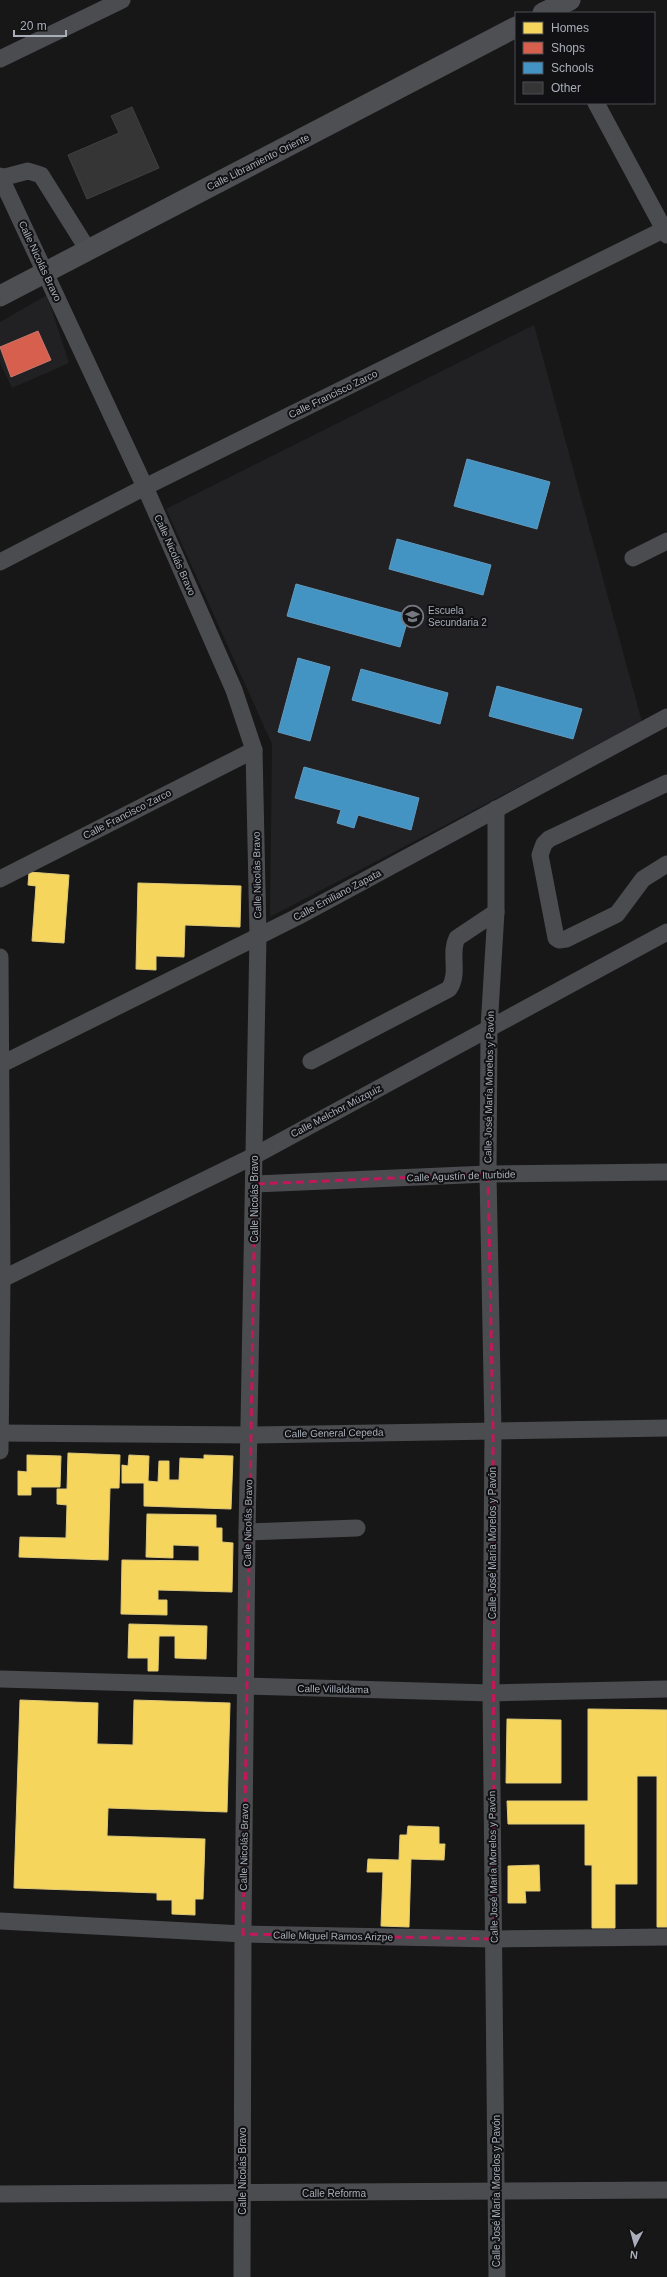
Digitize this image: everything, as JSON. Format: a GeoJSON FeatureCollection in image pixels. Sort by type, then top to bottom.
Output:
{"type":"FeatureCollection","features":[{"type":"Feature","properties":{"kind":"main road"},"geometry":{"type":"LineString","coordinates":[[544,9],[570,0]]}},
{"type":"Feature","properties":{"kind":"main road","name":"Calle Libramiento Oriente"},"geometry":{"type":"LineString","coordinates":[[0,296],[515,28]]}},
{"type":"Feature","properties":{"kind":"street"},"geometry":{"type":"LineString","coordinates":[[0,59],[122,0]]}},
{"type":"Feature","properties":{"kind":"street"},"geometry":{"type":"LineString","coordinates":[[597,104],[666,231]]}},
{"type":"Feature","properties":{"kind":"street"},"geometry":{"type":"LineString","coordinates":[[1,177],[28,171],[41,175],[88,250]]}},
{"type":"Feature","properties":{"kind":"street","name":"Calle Nicolás Bravo"},"geometry":{"type":"LineString","coordinates":[[1,177],[145,488],[234,690],[254,750],[258,935],[250,1435],[247,1532],[247,1687],[243,1934],[242,2277]]}},
{"type":"Feature","properties":{"kind":"street","name":"Calle Francisco Zarco"},"geometry":{"type":"LineString","coordinates":[[0,562],[145,488],[666,231]]}},
{"type":"Feature","properties":{"kind":"street"},"geometry":{"type":"LineString","coordinates":[[633,558],[667,541]]}},
{"type":"Feature","properties":{"kind":"street","name":"Calle Emiliano Zapata"},"geometry":{"type":"LineString","coordinates":[[2,1064],[258,935],[297,917],[667,717]]}},
{"type":"Feature","properties":{"kind":"street","name":"Calle Francisco Zarco"},"geometry":{"type":"LineString","coordinates":[[0,879],[254,750]]}},
{"type":"Feature","properties":{"kind":"street"},"geometry":{"type":"LineString","coordinates":[[667,784],[549,839],[544,844],[540,855],[556,938],[560,940],[566,939],[617,914],[643,879],[667,864]]}},
{"type":"Feature","properties":{"kind":"street","name":"Calle José María Morelos y Pavón"},"geometry":{"type":"LineString","coordinates":[[496,809],[496,912],[489,1028],[488,1174],[493,1431],[492,1693],[497,2277]]}},
{"type":"Feature","properties":{"kind":"street"},"geometry":{"type":"LineString","coordinates":[[311,1061],[449,989],[454,983],[456,971],[454,944],[457,938],[496,912]]}},
{"type":"Feature","properties":{"kind":"street","name":"Calle Melchor Múzquiz"},"geometry":{"type":"LineString","coordinates":[[1,1280],[254,1156],[667,932]]}},
{"type":"Feature","properties":{"kind":"street"},"geometry":{"type":"LineString","coordinates":[[0,957],[2,1064],[0,1451]]}},
{"type":"Feature","properties":{"kind":"street","name":"Calle Agustín de Iturbide"},"geometry":{"type":"LineString","coordinates":[[254,1184],[488,1174],[667,1172]]}},
{"type":"Feature","properties":{"kind":"street","name":"Calle General Cepeda"},"geometry":{"type":"LineString","coordinates":[[0,1433],[250,1435],[667,1428]]}},
{"type":"Feature","properties":{"kind":"street"},"geometry":{"type":"LineString","coordinates":[[247,1532],[357,1528]]}},
{"type":"Feature","properties":{"kind":"street","name":"Calle Villaldama"},"geometry":{"type":"LineString","coordinates":[[0,1679],[492,1693],[667,1688]]}},
{"type":"Feature","properties":{"kind":"street","name":"Calle Miguel Ramos Arizpe"},"geometry":{"type":"LineString","coordinates":[[0,1922],[243,1934],[494,1938],[667,1937]]}},
{"type":"Feature","properties":{"kind":"street","name":"Calle Reforma"},"geometry":{"type":"LineString","coordinates":[[0,2194],[496,2193],[667,2190]]}},
{"type":"Feature","properties":{"kind":"highlighted area"},"geometry":{"type":"Polygon","coordinates":[[[488,1174],[493,1431],[494,1939],[243,1934],[255,1184],[488,1174]]]}},
{"type":"Feature","properties":{"kind":"shaded area"},"geometry":{"type":"Polygon","coordinates":[[[47,295],[69,363],[12,388],[0,363],[0,322],[47,295]]]}},
{"type":"Feature","properties":{"kind":"shaded area","name":"Escuela Secundaria 2"},"geometry":{"type":"Polygon","coordinates":[[[534,325],[642,722],[270,917],[272,744],[166,509],[534,325]]]}},
{"type":"Feature","properties":{"kind":"building: Homes"},"geometry":{"type":"Polygon","coordinates":[[[29,872],[69,875],[64,943],[32,941],[36,886],[28,885],[29,872]]]}},
{"type":"Feature","properties":{"kind":"building: Homes"},"geometry":{"type":"Polygon","coordinates":[[[138,883],[241,886],[240,927],[185,925],[184,957],[156,956],[156,970],[136,969],[138,883]]]}},
{"type":"Feature","properties":{"kind":"building: Homes"},"geometry":{"type":"Polygon","coordinates":[[[68,1453],[120,1455],[119,1488],[110,1488],[108,1560],[19,1557],[20,1537],[66,1538],[67,1505],[57,1504],[57,1489],[67,1489],[68,1453]]]}},
{"type":"Feature","properties":{"kind":"building: Homes"},"geometry":{"type":"Polygon","coordinates":[[[27,1455],[61,1456],[60,1487],[31,1487],[31,1495],[18,1495],[18,1471],[27,1472],[27,1455]]]}},
{"type":"Feature","properties":{"kind":"building: Homes"},"geometry":{"type":"Polygon","coordinates":[[[129,1455],[149,1456],[148,1481],[158,1482],[159,1461],[169,1461],[169,1480],[179,1480],[180,1458],[204,1459],[204,1455],[233,1456],[231,1509],[144,1506],[144,1483],[122,1483],[122,1465],[128,1466],[129,1455]]]}},
{"type":"Feature","properties":{"kind":"building: Homes"},"geometry":{"type":"Polygon","coordinates":[[[147,1514],[216,1515],[216,1528],[222,1528],[222,1542],[233,1543],[232,1592],[158,1590],[158,1600],[167,1600],[167,1615],[121,1614],[122,1560],[199,1561],[199,1546],[173,1545],[173,1558],[146,1557],[147,1514]]]}},
{"type":"Feature","properties":{"kind":"building: Homes"},"geometry":{"type":"Polygon","coordinates":[[[129,1624],[207,1626],[206,1659],[175,1658],[175,1636],[159,1636],[158,1671],[148,1671],[148,1658],[128,1658],[129,1624]]]}},
{"type":"Feature","properties":{"kind":"building: Homes"},"geometry":{"type":"Polygon","coordinates":[[[20,1700],[98,1703],[97,1744],[133,1745],[134,1700],[230,1703],[227,1812],[108,1808],[107,1836],[205,1839],[203,1899],[195,1899],[195,1915],[172,1914],[172,1900],[157,1900],[157,1893],[14,1888],[20,1700]]]}},
{"type":"Feature","properties":{"kind":"building: Homes"},"geometry":{"type":"Polygon","coordinates":[[[588,1709],[667,1710],[667,1927],[657,1927],[657,1776],[637,1776],[637,1884],[615,1884],[615,1928],[592,1928],[592,1865],[585,1865],[585,1824],[508,1824],[507,1801],[588,1801],[588,1709]]]}},
{"type":"Feature","properties":{"kind":"building: Homes"},"geometry":{"type":"Polygon","coordinates":[[[507,1719],[561,1720],[561,1783],[506,1783],[507,1719]]]}},
{"type":"Feature","properties":{"kind":"building: Homes"},"geometry":{"type":"Polygon","coordinates":[[[408,1826],[439,1827],[439,1844],[445,1844],[444,1860],[411,1859],[409,1927],[381,1926],[383,1872],[367,1872],[368,1859],[399,1860],[400,1835],[407,1835],[408,1826]]]}},
{"type":"Feature","properties":{"kind":"building: Homes"},"geometry":{"type":"Polygon","coordinates":[[[539,1865],[540,1891],[525,1891],[526,1903],[508,1903],[508,1866],[539,1865]]]}},
{"type":"Feature","properties":{"kind":"building: Shops"},"geometry":{"type":"Polygon","coordinates":[[[38,331],[51,360],[11,377],[0,347],[38,331]]]}},
{"type":"Feature","properties":{"kind":"building: Schools"},"geometry":{"type":"Polygon","coordinates":[[[467,459],[550,482],[537,529],[454,506],[467,459]]]}},
{"type":"Feature","properties":{"kind":"building: Schools"},"geometry":{"type":"Polygon","coordinates":[[[397,539],[491,565],[483,595],[389,569],[397,539]]]}},
{"type":"Feature","properties":{"kind":"building: Schools"},"geometry":{"type":"Polygon","coordinates":[[[296,584],[409,615],[400,647],[287,616],[296,584]]]}},
{"type":"Feature","properties":{"kind":"building: Schools"},"geometry":{"type":"Polygon","coordinates":[[[298,658],[330,667],[310,741],[278,732],[298,658]]]}},
{"type":"Feature","properties":{"kind":"building: Schools"},"geometry":{"type":"Polygon","coordinates":[[[361,669],[448,693],[440,724],[352,700],[361,669]]]}},
{"type":"Feature","properties":{"kind":"building: Schools"},"geometry":{"type":"Polygon","coordinates":[[[497,686],[582,709],[573,739],[489,716],[497,686]]]}},
{"type":"Feature","properties":{"kind":"building: Schools"},"geometry":{"type":"Polygon","coordinates":[[[304,767],[419,798],[411,830],[358,815],[354,828],[337,823],[341,810],[295,798],[304,767]]]}},
{"type":"Feature","properties":{"kind":"building: Other"},"geometry":{"type":"Polygon","coordinates":[[[132,107],[159,168],[87,199],[68,155],[119,133],[111,116],[132,107]]]}},
{"type":"Feature","properties":{"kind":"place","name":"Escuela Secundaria 2"},"geometry":{"type":"Point","coordinates":[413,616]}}]}
